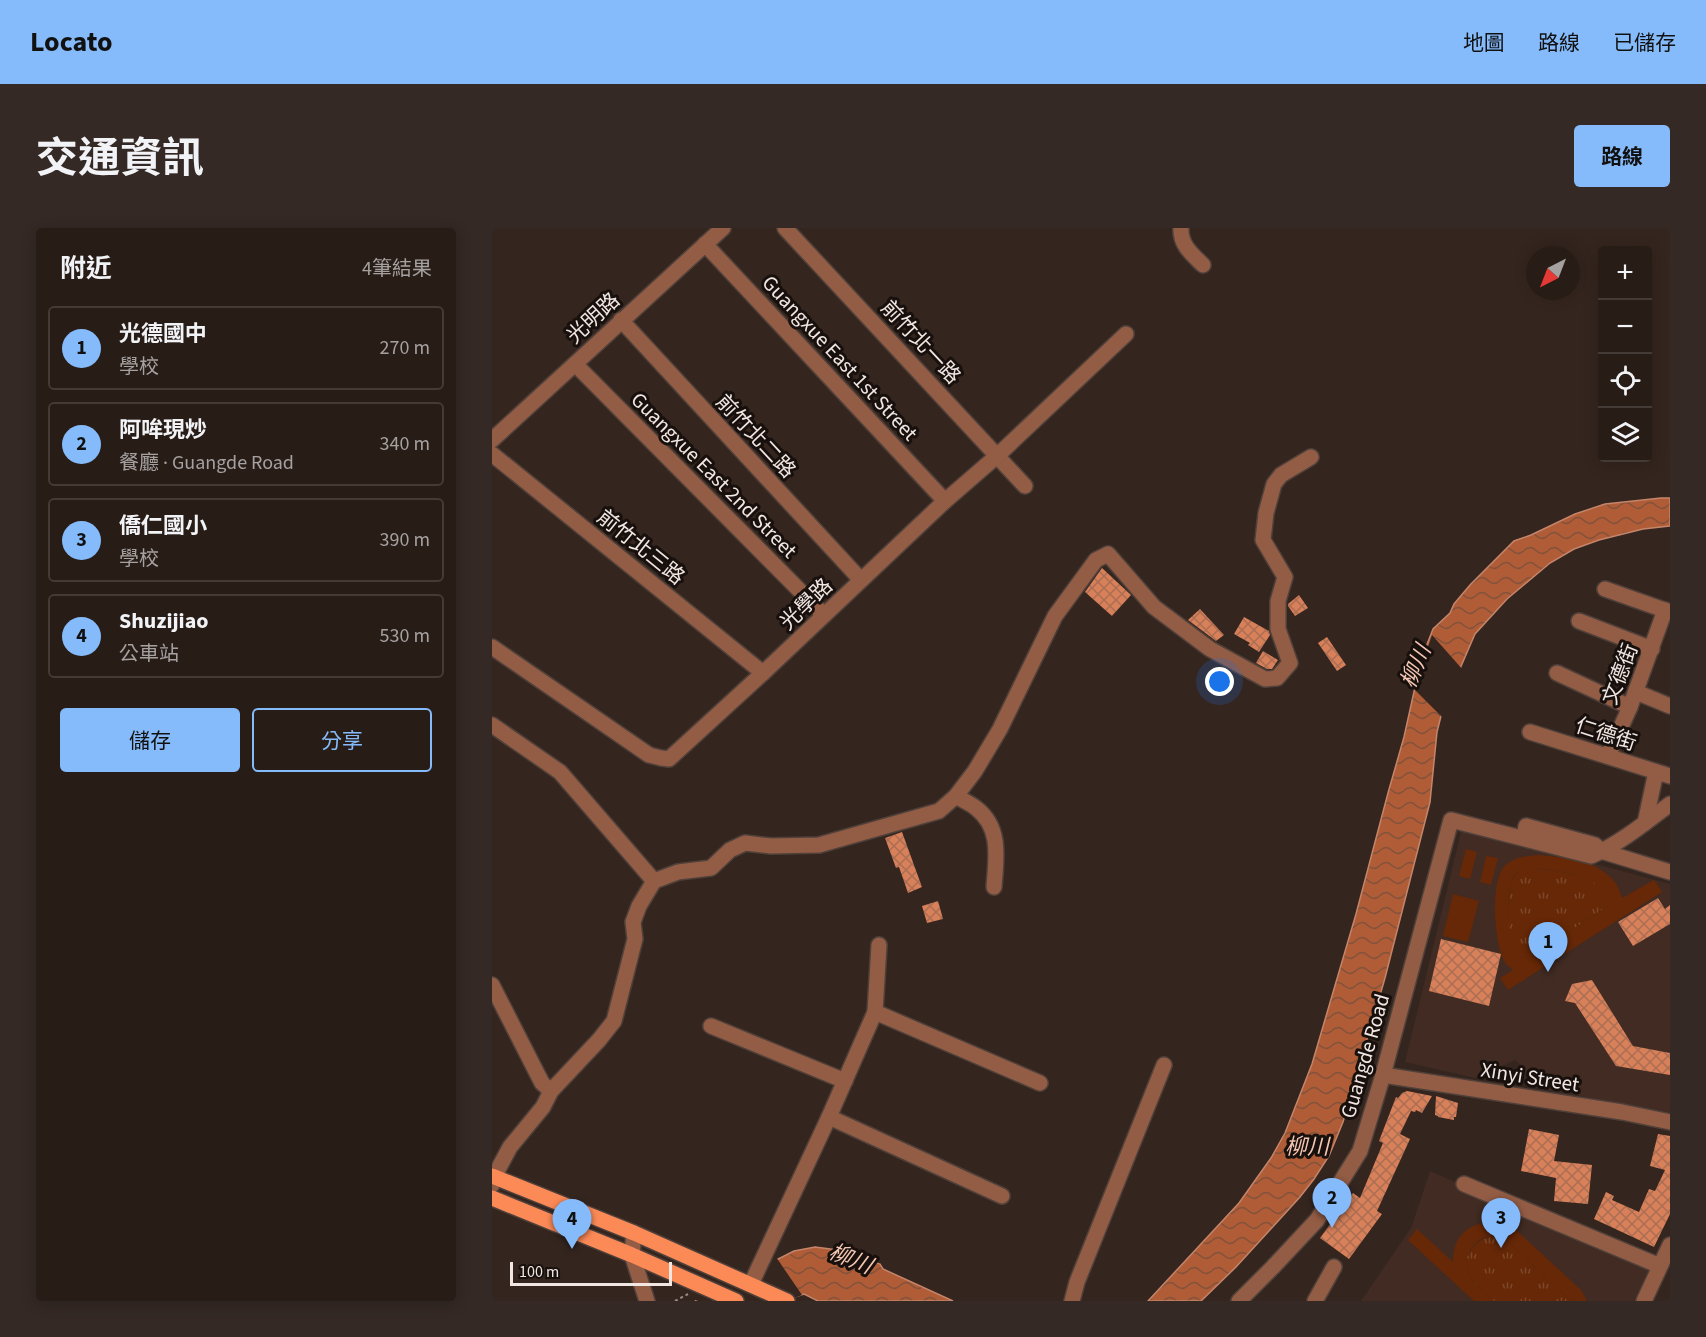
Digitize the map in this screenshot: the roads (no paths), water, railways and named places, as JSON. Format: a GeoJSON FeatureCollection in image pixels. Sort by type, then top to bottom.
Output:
{"type":"FeatureCollection","features":[{"type":"Feature","properties":{"kind":"main road"},"geometry":{"type":"LineString","coordinates":[[493,1179],[634,1233],[787,1301]]}},
{"type":"Feature","properties":{"kind":"main road"},"geometry":{"type":"LineString","coordinates":[[492,1198],[736,1301]]}},
{"type":"Feature","properties":{"kind":"street","name":"光明路"},"geometry":{"type":"LineString","coordinates":[[492,440],[723,228]]}},
{"type":"Feature","properties":{"kind":"street","name":"前竹北一路"},"geometry":{"type":"LineString","coordinates":[[785,228],[1025,486]]}},
{"type":"Feature","properties":{"kind":"street"},"geometry":{"type":"LineString","coordinates":[[1180,228],[1180,236],[1186,247],[1203,265]]}},
{"type":"Feature","properties":{"kind":"street","name":"Guangxue East 1st Street"},"geometry":{"type":"LineString","coordinates":[[705,244],[945,501]]}},
{"type":"Feature","properties":{"kind":"street","name":"前竹北二路"},"geometry":{"type":"LineString","coordinates":[[621,320],[861,580]]}},
{"type":"Feature","properties":{"kind":"street","name":"光學路"},"geometry":{"type":"LineString","coordinates":[[492,647],[649,755],[669,759],[1126,334]]}},
{"type":"Feature","properties":{"kind":"street","name":"Guangxue East 2nd Street"},"geometry":{"type":"LineString","coordinates":[[575,364],[824,615]]}},
{"type":"Feature","properties":{"kind":"street","name":"前竹北三路"},"geometry":{"type":"LineString","coordinates":[[492,454],[763,674]]}},
{"type":"Feature","properties":{"kind":"street"},"geometry":{"type":"LineString","coordinates":[[493,1179],[510,1147],[543,1107],[551,1091],[614,1021],[635,939],[633,922],[639,906],[654,881],[678,872],[711,868],[730,850],[746,843],[771,846],[819,845],[939,811],[956,796],[975,771],[1000,729],[1055,616],[1096,560],[1108,554],[1154,607],[1210,649],[1265,679],[1277,678],[1290,663],[1278,629],[1278,601],[1285,577],[1263,540],[1266,513],[1274,484],[1281,474],[1311,457]]}},
{"type":"Feature","properties":{"kind":"street"},"geometry":{"type":"LineString","coordinates":[[1605,589],[1668,611]]}},
{"type":"Feature","properties":{"kind":"street","name":"文德街"},"geometry":{"type":"LineString","coordinates":[[1608,756],[1668,611]]}},
{"type":"Feature","properties":{"kind":"street"},"geometry":{"type":"LineString","coordinates":[[1579,621],[1652,649]]}},
{"type":"Feature","properties":{"kind":"street"},"geometry":{"type":"LineString","coordinates":[[1557,673],[1630,707]]}},
{"type":"Feature","properties":{"kind":"street"},"geometry":{"type":"LineString","coordinates":[[1636,692],[1670,706]]}},
{"type":"Feature","properties":{"kind":"street"},"geometry":{"type":"LineString","coordinates":[[492,725],[560,772],[654,881]]}},
{"type":"Feature","properties":{"kind":"street","name":"仁德街"},"geometry":{"type":"LineString","coordinates":[[1530,732],[1663,774]]}},
{"type":"Feature","properties":{"kind":"street"},"geometry":{"type":"LineString","coordinates":[[1645,823],[1663,774]]}},
{"type":"Feature","properties":{"kind":"street"},"geometry":{"type":"LineString","coordinates":[[956,796],[977,808],[990,824],[998,848],[994,887]]}},
{"type":"Feature","properties":{"kind":"street"},"geometry":{"type":"LineString","coordinates":[[1601,851],[1670,804]]}},
{"type":"Feature","properties":{"kind":"street","name":"Guangde Road"},"geometry":{"type":"LineString","coordinates":[[1239,1301],[1317,1220],[1360,1151],[1383,1075],[1451,819],[1591,856],[1601,851]]}},
{"type":"Feature","properties":{"kind":"street"},"geometry":{"type":"LineString","coordinates":[[1601,851],[1670,872]]}},
{"type":"Feature","properties":{"kind":"street"},"geometry":{"type":"LineString","coordinates":[[751,1284],[875,1012],[879,945]]}},
{"type":"Feature","properties":{"kind":"street"},"geometry":{"type":"LineString","coordinates":[[492,985],[542,1083],[551,1091]]}},
{"type":"Feature","properties":{"kind":"street"},"geometry":{"type":"LineString","coordinates":[[875,1012],[1040,1083]]}},
{"type":"Feature","properties":{"kind":"street"},"geometry":{"type":"LineString","coordinates":[[711,1026],[845,1082]]}},
{"type":"Feature","properties":{"kind":"street"},"geometry":{"type":"LineString","coordinates":[[1072,1301],[1077,1282],[1164,1065]]}},
{"type":"Feature","properties":{"kind":"street","name":"Xinyi Street"},"geometry":{"type":"LineString","coordinates":[[1383,1075],[1622,1112],[1670,1122]]}},
{"type":"Feature","properties":{"kind":"street"},"geometry":{"type":"LineString","coordinates":[[829,1117],[1002,1196]]}},
{"type":"Feature","properties":{"kind":"street"},"geometry":{"type":"LineString","coordinates":[[1464,1184],[1660,1266]]}},
{"type":"Feature","properties":{"kind":"street"},"geometry":{"type":"LineString","coordinates":[[634,1233],[633,1256],[647,1301]]}},
{"type":"Feature","properties":{"kind":"street"},"geometry":{"type":"LineString","coordinates":[[1644,1301],[1670,1245]]}},
{"type":"Feature","properties":{"kind":"street"},"geometry":{"type":"LineString","coordinates":[[1315,1301],[1334,1267]]}},
{"type":"Feature","properties":{"kind":"water","name":"柳川"},"geometry":{"type":"Polygon","coordinates":[[[1670,498],[1670,526],[1643,529],[1574,549],[1550,563],[1507,599],[1475,634],[1443,708],[1437,732],[1430,802],[1385,978],[1343,1122],[1329,1156],[1300,1197],[1236,1267],[1201,1301],[1148,1301],[1239,1203],[1271,1158],[1285,1133],[1312,1064],[1404,737],[1421,660],[1433,629],[1450,613],[1454,604],[1470,585],[1514,541],[1575,514],[1605,504],[1670,498]]]}},
{"type":"Feature","properties":{"kind":"water","name":"柳川"},"geometry":{"type":"Polygon","coordinates":[[[815,1247],[838,1250],[880,1264],[883,1269],[953,1301],[818,1301],[804,1294],[783,1301],[695,1301],[794,1251],[815,1247]]]}},
{"type":"Feature","properties":{"kind":"place","name":"光德國中"},"geometry":{"type":"Point","coordinates":[1548,972]}},
{"type":"Feature","properties":{"kind":"place","name":"阿哞現炒"},"geometry":{"type":"Point","coordinates":[1332,1228]}},
{"type":"Feature","properties":{"kind":"place","name":"僑仁國小"},"geometry":{"type":"Point","coordinates":[1501,1248]}},
{"type":"Feature","properties":{"kind":"place","name":"Shuzijiao"},"geometry":{"type":"Point","coordinates":[572,1249]}}]}
